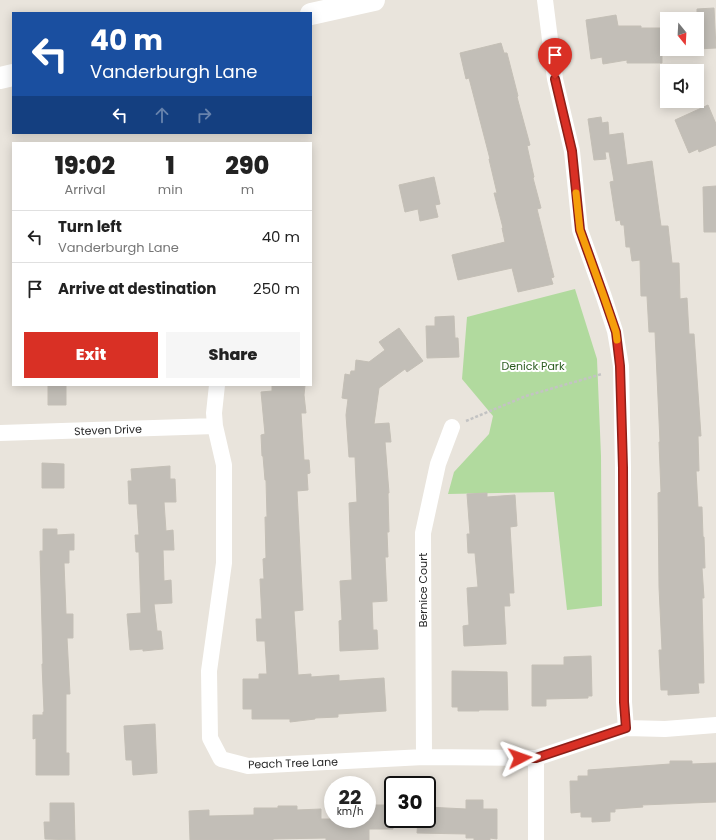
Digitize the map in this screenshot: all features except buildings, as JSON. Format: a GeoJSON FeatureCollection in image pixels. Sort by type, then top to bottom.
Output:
{"type":"FeatureCollection","features":[{"type":"Feature","properties":{"kind":"main road"},"geometry":{"type":"LineString","coordinates":[[312,14],[374,0]]}},
{"type":"Feature","properties":{"kind":"main road"},"geometry":{"type":"LineString","coordinates":[[0,78],[12,75]]}},
{"type":"Feature","properties":{"kind":"street"},"geometry":{"type":"LineString","coordinates":[[545,0],[555,79],[572,151],[580,230],[616,332],[620,366],[623,468],[624,702],[626,728]]}},
{"type":"Feature","properties":{"kind":"street","name":"Peach Tree Lane"},"geometry":{"type":"LineString","coordinates":[[217,386],[214,413],[215,426],[224,465],[224,563],[209,671],[210,738],[221,759],[248,766],[424,757],[536,758],[626,728],[665,729],[716,725]]}},
{"type":"Feature","properties":{"kind":"street","name":"Steven Drive"},"geometry":{"type":"LineString","coordinates":[[0,433],[215,426]]}},
{"type":"Feature","properties":{"kind":"street","name":"Bernice Court"},"geometry":{"type":"LineString","coordinates":[[424,757],[423,533],[438,464],[452,427]]}},
{"type":"Feature","properties":{"kind":"street"},"geometry":{"type":"LineString","coordinates":[[536,758],[536,840]]}},
{"type":"Feature","properties":{"kind":"path"},"geometry":{"type":"LineString","coordinates":[[452,427],[526,396],[602,374]]}},
{"type":"Feature","properties":{"kind":"green space","name":"Denick Park"},"geometry":{"type":"Polygon","coordinates":[[[575,289],[597,359],[601,456],[602,606],[567,610],[554,492],[448,494],[454,472],[489,434],[493,416],[462,379],[467,317],[575,289]]]}},
{"type":"Feature","properties":{"kind":"slow traffic"},"geometry":{"type":"LineString","coordinates":[[576,193],[580,230],[616,332],[617,340]]}},
{"type":"Feature","properties":{"kind":"route"},"geometry":{"type":"LineString","coordinates":[[520,758],[536,758],[626,728],[624,702],[623,468],[620,366],[616,332],[580,230],[572,151],[555,79]]}}]}
